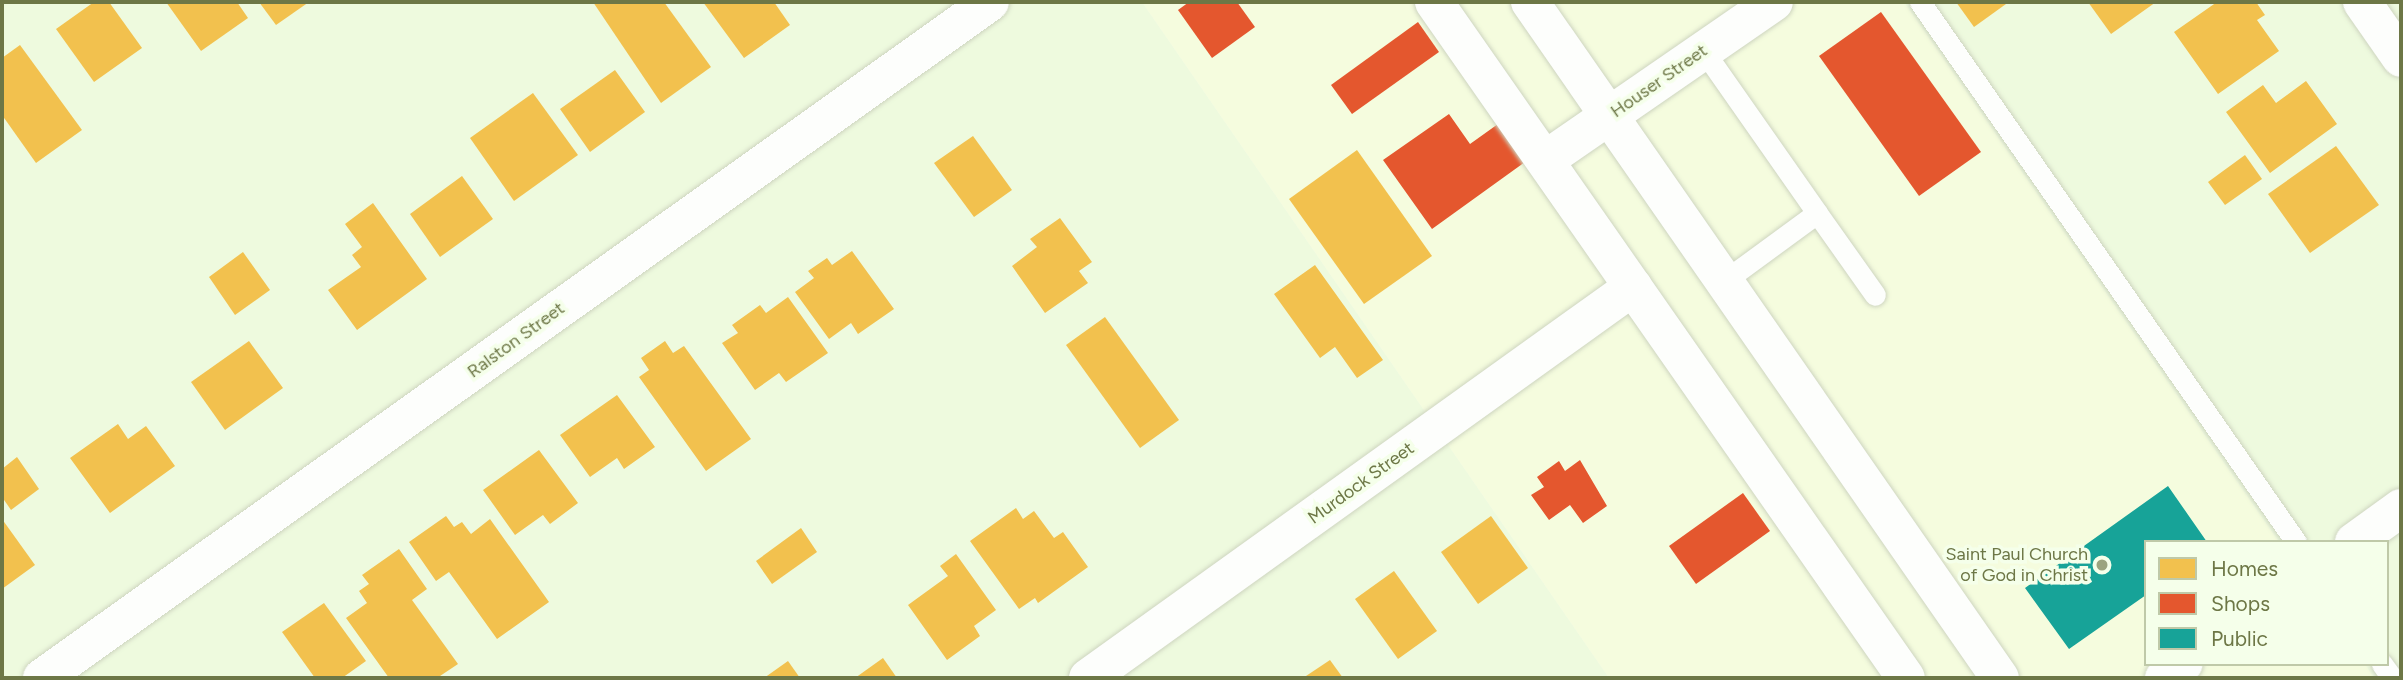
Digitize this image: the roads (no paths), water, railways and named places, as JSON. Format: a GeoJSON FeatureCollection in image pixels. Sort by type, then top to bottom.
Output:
{"type":"FeatureCollection","features":[{"type":"Feature","properties":{"kind":"street","name":"Ralston Street"},"geometry":{"type":"LineString","coordinates":[[42,678],[990,2]]}},
{"type":"Feature","properties":{"kind":"street"},"geometry":{"type":"LineString","coordinates":[[1434,2],[1906,678]]}},
{"type":"Feature","properties":{"kind":"street"},"geometry":{"type":"LineString","coordinates":[[1530,2],[2000,678]]}},
{"type":"Feature","properties":{"kind":"street","name":"Houser Street"},"geometry":{"type":"LineString","coordinates":[[1545,160],[1774,2]]}},
{"type":"Feature","properties":{"kind":"street"},"geometry":{"type":"LineString","coordinates":[[2362,2],[2401,58]]}},
{"type":"Feature","properties":{"kind":"street","name":"Murdock Street"},"geometry":{"type":"LineString","coordinates":[[1088,678],[1633,287]]}},
{"type":"Feature","properties":{"kind":"street"},"geometry":{"type":"LineString","coordinates":[[2357,540],[2401,508]]}},
{"type":"Feature","properties":{"kind":"street"},"geometry":{"type":"LineString","coordinates":[[2164,678],[2180,666]]}},
{"type":"Feature","properties":{"kind":"lane"},"geometry":{"type":"LineString","coordinates":[[1920,2],[2295,540]]}},
{"type":"Feature","properties":{"kind":"lane"},"geometry":{"type":"LineString","coordinates":[[1703,50],[1874,295]]}},
{"type":"Feature","properties":{"kind":"lane"},"geometry":{"type":"LineString","coordinates":[[1724,281],[1817,213]]}},
{"type":"Feature","properties":{"kind":"place","name":"Saint Paul Church of God in Christ"},"geometry":{"type":"Point","coordinates":[2102,565]}}]}
